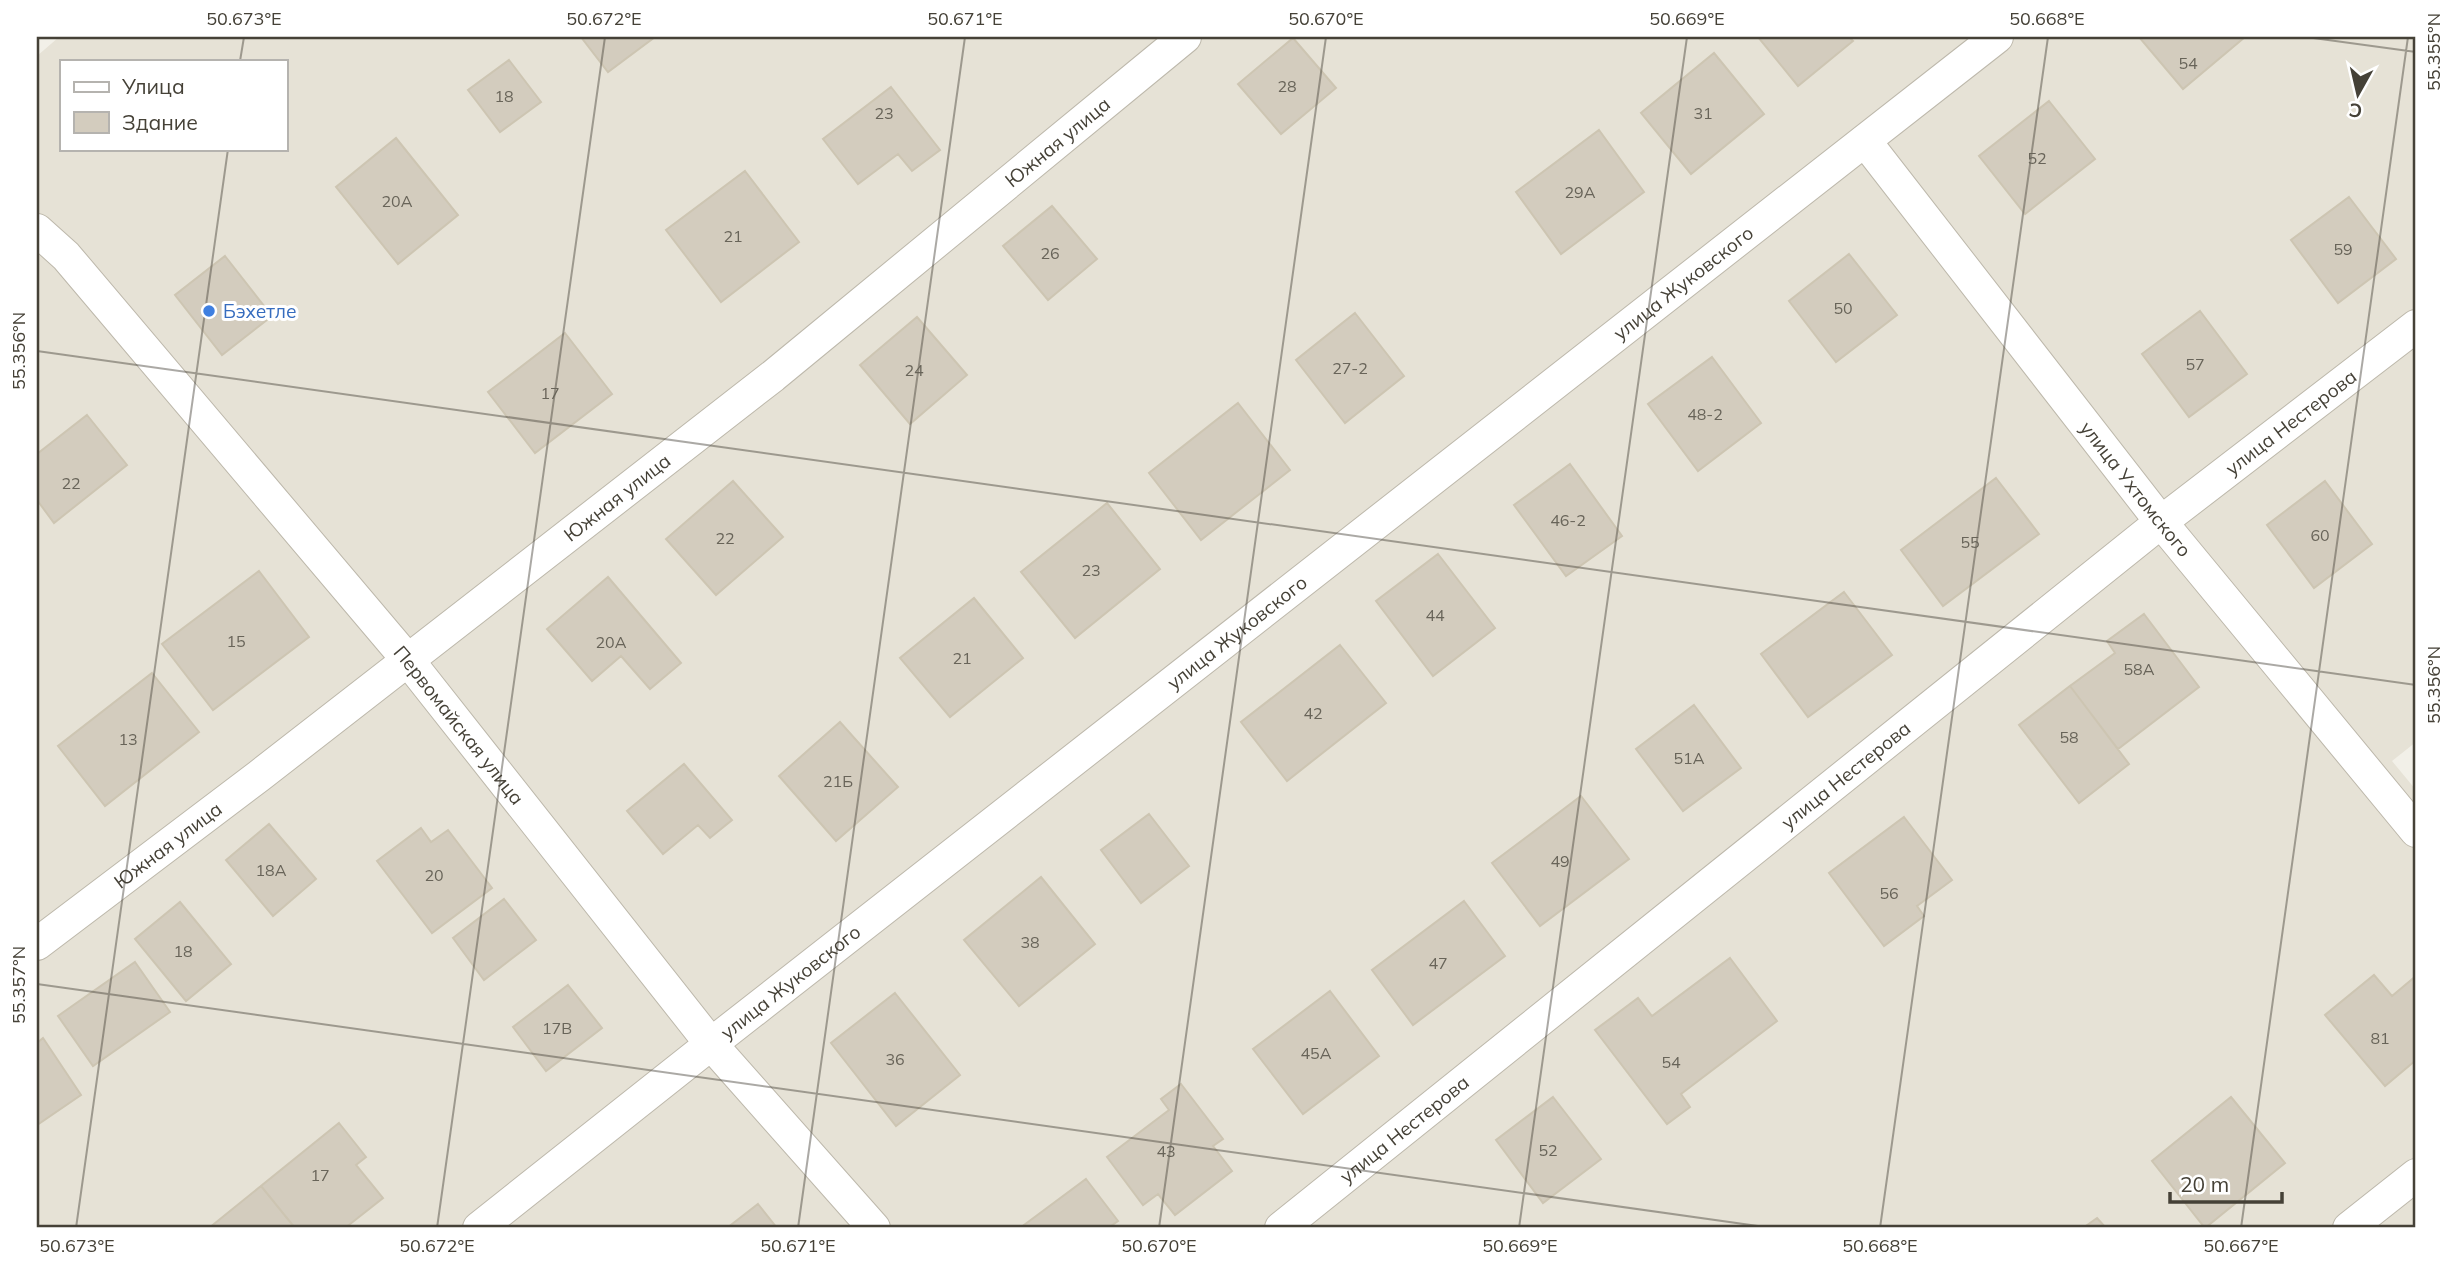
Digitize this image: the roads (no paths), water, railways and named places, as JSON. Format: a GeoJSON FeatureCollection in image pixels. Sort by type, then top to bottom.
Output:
{"type":"FeatureCollection","features":[{"type":"Feature","properties":{"kind":"street","name":"Южная улица"},"geometry":{"type":"LineString","coordinates":[[37,944],[248,785],[773,376],[1185,37]]}},
{"type":"Feature","properties":{"kind":"street","name":"улица Жуковского"},"geometry":{"type":"LineString","coordinates":[[479,1228],[1997,37]]}},
{"type":"Feature","properties":{"kind":"street","name":"улица Ухтомского"},"geometry":{"type":"LineString","coordinates":[[1865,141],[2161,522],[2416,831]]}},
{"type":"Feature","properties":{"kind":"street","name":"Первомайская улица"},"geometry":{"type":"LineString","coordinates":[[37,230],[66,256],[407,659],[711,1044],[874,1228]]}},
{"type":"Feature","properties":{"kind":"street","name":"улица Нестерова"},"geometry":{"type":"LineString","coordinates":[[1281,1228],[2161,522],[2416,326]]}},
{"type":"Feature","properties":{"kind":"street"},"geometry":{"type":"LineString","coordinates":[[2349,1228],[2416,1175]]}},
{"type":"Feature","properties":{"kind":"place","name":"Бэхетле"},"geometry":{"type":"Point","coordinates":[209,311]}}]}
